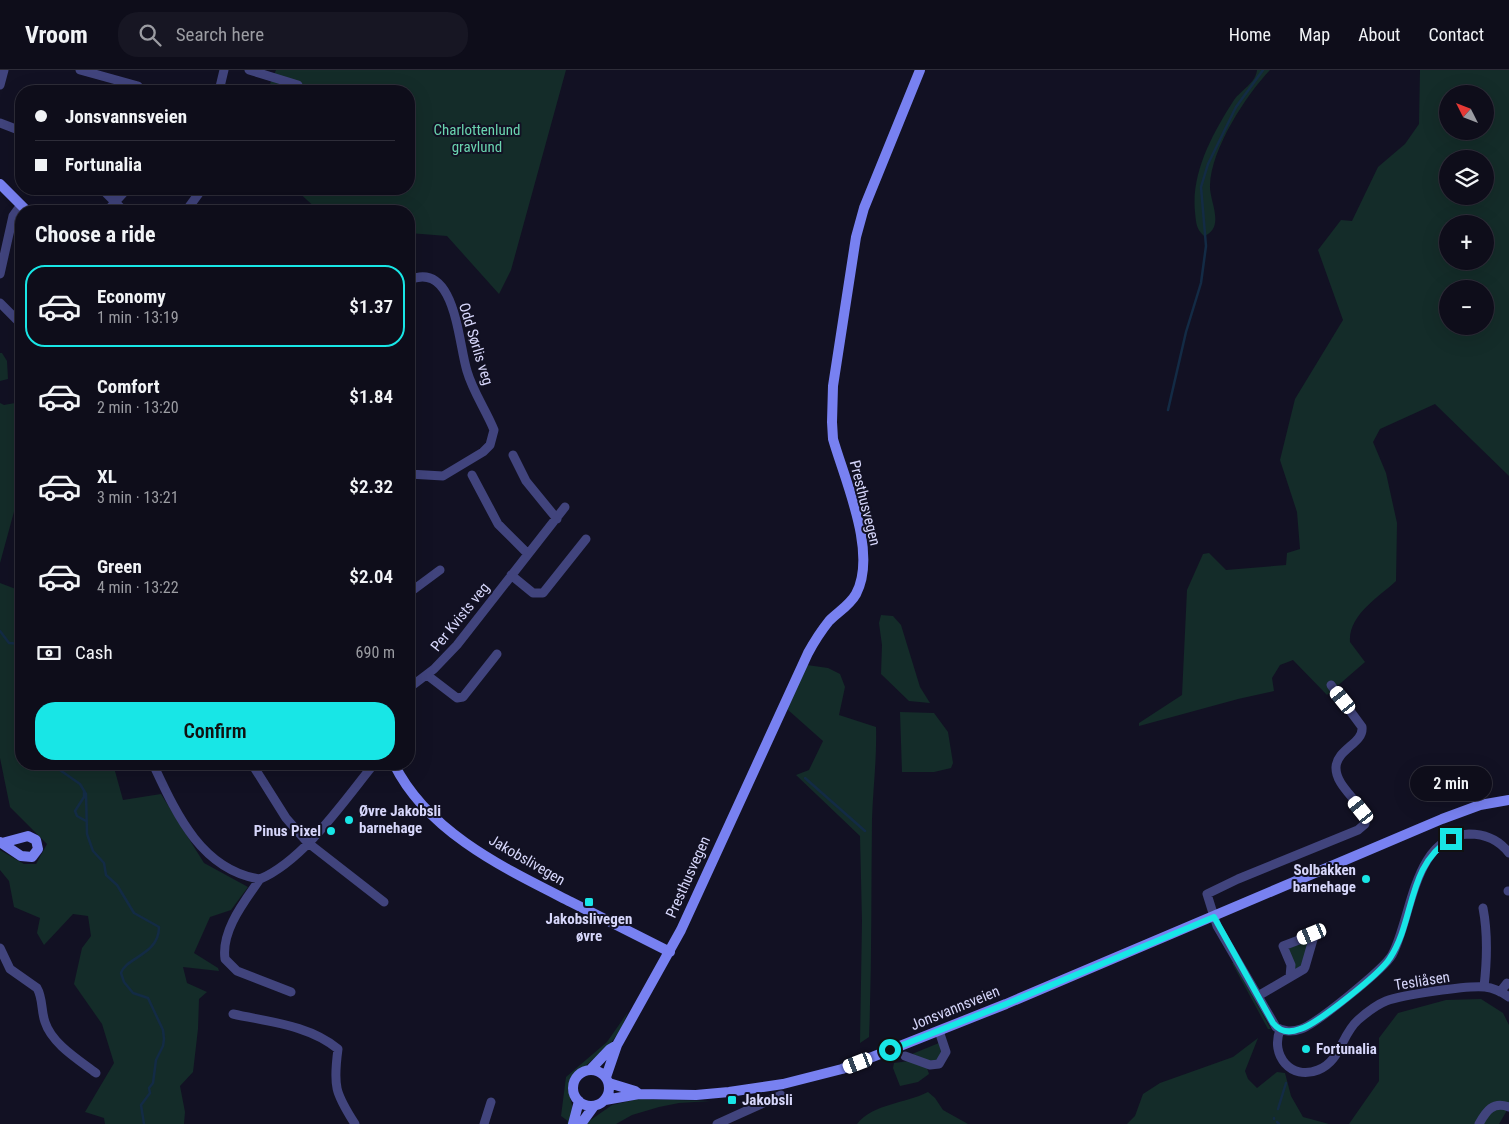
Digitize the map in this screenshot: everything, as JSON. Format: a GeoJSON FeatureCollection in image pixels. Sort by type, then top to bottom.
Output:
{"type":"FeatureCollection","features":[{"type":"Feature","properties":{"kind":"street"},"geometry":{"type":"LineString","coordinates":[[0,85],[4,70]]}},
{"type":"Feature","properties":{"kind":"street"},"geometry":{"type":"LineString","coordinates":[[80,70],[134,85]]}},
{"type":"Feature","properties":{"kind":"street"},"geometry":{"type":"LineString","coordinates":[[220,85],[224,70]]}},
{"type":"Feature","properties":{"kind":"street"},"geometry":{"type":"LineString","coordinates":[[249,70],[298,85]]}},
{"type":"Feature","properties":{"kind":"street","name":"Presthusvegen"},"geometry":{"type":"LineString","coordinates":[[607,1080],[617,1046],[670,952],[808,653],[830,621],[855,595],[860,583],[863,572],[863,546],[834,439],[832,417],[833,386],[852,254],[860,221],[920,70]]}},
{"type":"Feature","properties":{"kind":"street"},"geometry":{"type":"LineString","coordinates":[[0,123],[15,129]]}},
{"type":"Feature","properties":{"kind":"street"},"geometry":{"type":"LineString","coordinates":[[0,184],[21,205]]}},
{"type":"Feature","properties":{"kind":"street"},"geometry":{"type":"LineString","coordinates":[[108,195],[116,203]]}},
{"type":"Feature","properties":{"kind":"street"},"geometry":{"type":"LineString","coordinates":[[114,205],[122,195]]}},
{"type":"Feature","properties":{"kind":"street"},"geometry":{"type":"LineString","coordinates":[[0,274],[15,212]]}},
{"type":"Feature","properties":{"kind":"street","name":"Odd Sørlis veg"},"geometry":{"type":"LineString","coordinates":[[415,277],[430,276],[436,280],[446,293],[455,316],[467,371],[494,430],[490,445],[483,452],[443,476],[415,473]]}},
{"type":"Feature","properties":{"kind":"street"},"geometry":{"type":"LineString","coordinates":[[0,303],[15,318]]}},
{"type":"Feature","properties":{"kind":"street"},"geometry":{"type":"LineString","coordinates":[[513,455],[526,481],[557,519]]}},
{"type":"Feature","properties":{"kind":"street"},"geometry":{"type":"LineString","coordinates":[[472,475],[498,524],[528,554]]}},
{"type":"Feature","properties":{"kind":"street","name":"Per Kvists veg"},"geometry":{"type":"LineString","coordinates":[[415,684],[427,675],[457,645],[565,507]]}},
{"type":"Feature","properties":{"kind":"street"},"geometry":{"type":"LineString","coordinates":[[511,575],[533,593],[543,593],[586,539]]}},
{"type":"Feature","properties":{"kind":"street"},"geometry":{"type":"LineString","coordinates":[[415,589],[440,570]]}},
{"type":"Feature","properties":{"kind":"street"},"geometry":{"type":"LineString","coordinates":[[427,675],[457,698],[463,697],[497,654]]}},
{"type":"Feature","properties":{"kind":"street"},"geometry":{"type":"LineString","coordinates":[[1331,685],[1362,726],[1360,736],[1341,755],[1336,768],[1340,781],[1364,814],[1365,824],[1358,830],[1212,890],[1207,894],[1214,917],[1273,1023],[1280,1030],[1293,1031],[1308,1026],[1384,967],[1397,946],[1422,867],[1438,848],[1456,836],[1476,834],[1495,840],[1509,852]]}},
{"type":"Feature","properties":{"kind":"street"},"geometry":{"type":"LineString","coordinates":[[156,770],[168,796],[191,835],[203,850],[220,865],[247,877],[260,879]]}},
{"type":"Feature","properties":{"kind":"street"},"geometry":{"type":"LineString","coordinates":[[256,770],[286,818],[307,842],[384,902]]}},
{"type":"Feature","properties":{"kind":"street"},"geometry":{"type":"LineString","coordinates":[[291,992],[237,971],[225,959],[225,944],[233,923],[260,879],[283,865],[319,831],[369,770]]}},
{"type":"Feature","properties":{"kind":"street","name":"Jakobslivegen"},"geometry":{"type":"LineString","coordinates":[[398,770],[412,793],[430,813],[447,828],[488,857],[525,879],[670,952]]}},
{"type":"Feature","properties":{"kind":"street","name":"Jonsvannsveien"},"geometry":{"type":"LineString","coordinates":[[605,1100],[639,1094],[696,1095],[783,1084],[842,1069],[939,1031],[1214,917],[1442,819],[1480,805],[1509,800]]}},
{"type":"Feature","properties":{"kind":"street"},"geometry":{"type":"LineString","coordinates":[[1483,908],[1486,923],[1487,965],[1484,987]]}},
{"type":"Feature","properties":{"kind":"street"},"geometry":{"type":"LineString","coordinates":[[1258,996],[1290,977],[1307,965],[1314,936],[1312,934],[1283,946],[1291,965],[1290,977]]}},
{"type":"Feature","properties":{"kind":"street"},"geometry":{"type":"LineString","coordinates":[[0,948],[10,969],[37,988],[45,1022],[53,1035],[72,1054],[96,1073]]}},
{"type":"Feature","properties":{"kind":"street"},"geometry":{"type":"LineString","coordinates":[[1500,992],[1507,983],[1509,984]]}},
{"type":"Feature","properties":{"kind":"street","name":"Tesliåsen"},"geometry":{"type":"LineString","coordinates":[[1280,1030],[1277,1038],[1277,1050],[1288,1067],[1302,1072],[1318,1070],[1334,1059],[1357,1021],[1386,1001],[1405,996],[1484,987],[1509,997]]}},
{"type":"Feature","properties":{"kind":"street"},"geometry":{"type":"LineString","coordinates":[[233,1014],[306,1030],[329,1042],[338,1050],[334,1078],[339,1100],[355,1124]]}},
{"type":"Feature","properties":{"kind":"street"},"geometry":{"type":"LineString","coordinates":[[905,1056],[930,1065],[939,1064],[946,1052],[939,1031]]}},
{"type":"Feature","properties":{"kind":"street","name":"Presthusvegen"},"geometry":{"type":"LineString","coordinates":[[590,1070],[610,1049],[617,1046]]}},
{"type":"Feature","properties":{"kind":"street"},"geometry":{"type":"LineString","coordinates":[[581,1124],[594,1106],[605,1100],[609,1089],[607,1080],[596,1071],[590,1070],[581,1074],[574,1082],[574,1092],[579,1101],[589,1106],[594,1106]]}},
{"type":"Feature","properties":{"kind":"street","name":"Jonsvannsveien"},"geometry":{"type":"LineString","coordinates":[[607,1080],[635,1090],[639,1094]]}},
{"type":"Feature","properties":{"kind":"street"},"geometry":{"type":"LineString","coordinates":[[717,1124],[781,1095]]}},
{"type":"Feature","properties":{"kind":"street"},"geometry":{"type":"LineString","coordinates":[[573,1124],[579,1101]]}},
{"type":"Feature","properties":{"kind":"street"},"geometry":{"type":"LineString","coordinates":[[484,1124],[491,1102]]}},
{"type":"Feature","properties":{"kind":"street"},"geometry":{"type":"LineString","coordinates":[[1479,1124],[1489,1108],[1498,1105],[1509,1107]]}},
{"type":"Feature","properties":{"kind":"green space","name":"Charlottenlund gravlund"},"geometry":{"type":"Polygon","coordinates":[[[276,70],[566,70],[511,270],[499,294],[447,236],[415,233],[415,205],[312,205],[302,195],[415,195],[415,85],[270,85],[276,70]]]}},
{"type":"Feature","properties":{"kind":"green space"},"geometry":{"type":"Polygon","coordinates":[[[1257,70],[1270,70],[1251,93],[1231,123],[1216,155],[1210,185],[1215,220],[1211,232],[1204,236],[1198,228],[1195,212],[1196,182],[1200,168],[1211,139],[1226,113],[1237,96],[1254,79],[1257,70]]]}},
{"type":"Feature","properties":{"kind":"green space"},"geometry":{"type":"Polygon","coordinates":[[[1420,70],[1509,70],[1509,476],[1435,404],[1380,429],[1373,442],[1386,473],[1397,523],[1396,581],[1366,607],[1354,623],[1350,642],[1365,662],[1327,695],[1293,660],[1280,665],[1272,678],[1274,691],[1139,726],[1139,723],[1182,695],[1187,590],[1203,554],[1209,553],[1226,570],[1286,565],[1287,553],[1300,549],[1297,512],[1280,460],[1295,399],[1343,320],[1318,250],[1341,220],[1352,221],[1378,167],[1405,144],[1419,124],[1420,70]]]}},
{"type":"Feature","properties":{"kind":"green space"},"geometry":{"type":"Polygon","coordinates":[[[0,353],[2,353],[7,361],[8,379],[0,381],[0,353]]]}},
{"type":"Feature","properties":{"kind":"green space"},"geometry":{"type":"Polygon","coordinates":[[[0,403],[4,405],[15,403],[15,508],[0,563],[0,403]]]}},
{"type":"Feature","properties":{"kind":"green space"},"geometry":{"type":"Polygon","coordinates":[[[0,583],[15,589],[15,770],[115,770],[123,800],[161,794],[204,863],[248,887],[231,910],[210,917],[194,953],[218,968],[219,971],[183,967],[187,983],[207,992],[199,999],[193,1072],[180,1086],[185,1112],[184,1124],[105,1124],[104,1118],[85,1112],[114,1063],[102,1024],[74,984],[82,948],[91,936],[88,916],[73,914],[44,945],[37,933],[40,918],[14,907],[9,881],[0,870],[0,850],[24,864],[36,864],[47,844],[10,807],[0,758],[0,583]]]}},
{"type":"Feature","properties":{"kind":"green space"},"geometry":{"type":"Polygon","coordinates":[[[881,615],[893,616],[901,625],[920,687],[930,703],[909,701],[881,674],[882,645],[879,623],[881,615]]]}},
{"type":"Feature","properties":{"kind":"green space"},"geometry":{"type":"Polygon","coordinates":[[[807,665],[828,668],[840,674],[845,687],[839,715],[876,727],[872,819],[869,1037],[860,1043],[862,921],[860,836],[796,775],[809,770],[823,741],[787,709],[807,665]]]}},
{"type":"Feature","properties":{"kind":"green space"},"geometry":{"type":"Polygon","coordinates":[[[900,712],[934,713],[948,732],[953,763],[951,768],[934,772],[902,772],[900,712]]]}},
{"type":"Feature","properties":{"kind":"green space"},"geometry":{"type":"Polygon","coordinates":[[[1309,939],[1305,962],[1296,972],[1288,949],[1309,939]]]}},
{"type":"Feature","properties":{"kind":"green space"},"geometry":{"type":"Polygon","coordinates":[[[1232,963],[1234,963],[1271,1029],[1268,1029],[1232,963]]]}},
{"type":"Feature","properties":{"kind":"green space"},"geometry":{"type":"Polygon","coordinates":[[[1481,999],[1503,1013],[1509,1025],[1509,1107],[1499,1124],[1349,1124],[1379,1081],[1379,1038],[1398,1013],[1446,1000],[1481,999]]]}},
{"type":"Feature","properties":{"kind":"green space"},"geometry":{"type":"Polygon","coordinates":[[[628,1012],[621,1029],[609,1046],[571,1078],[568,1089],[573,1109],[569,1124],[567,1124],[568,1121],[561,1116],[566,1077],[607,1042],[628,1012]]]}},
{"type":"Feature","properties":{"kind":"green space"},"geometry":{"type":"Polygon","coordinates":[[[1258,1038],[1245,1071],[1248,1079],[1257,1088],[1277,1072],[1285,1073],[1291,1096],[1303,1117],[1329,1124],[1127,1124],[1135,1116],[1143,1094],[1160,1083],[1233,1057],[1258,1038]]]}},
{"type":"Feature","properties":{"kind":"green space"},"geometry":{"type":"Polygon","coordinates":[[[939,1043],[942,1056],[932,1063],[912,1054],[939,1043]]]}},
{"type":"Feature","properties":{"kind":"green space"},"geometry":{"type":"Polygon","coordinates":[[[909,1061],[927,1068],[929,1074],[918,1082],[900,1086],[893,1068],[894,1063],[909,1061]]]}},
{"type":"Feature","properties":{"kind":"green space"},"geometry":{"type":"Polygon","coordinates":[[[928,1092],[935,1098],[943,1110],[968,1124],[857,1124],[872,1112],[928,1092]]]}},
{"type":"Feature","properties":{"kind":"green space"},"geometry":{"type":"Polygon","coordinates":[[[638,1099],[711,1101],[679,1103],[659,1107],[632,1115],[616,1124],[585,1124],[612,1105],[638,1099]]]}},
{"type":"Feature","properties":{"kind":"waterway"},"geometry":{"type":"LineString","coordinates":[[1168,410],[1186,332],[1201,283],[1206,246],[1201,187],[1208,164],[1236,107],[1263,70]]}},
{"type":"Feature","properties":{"kind":"waterway"},"geometry":{"type":"LineString","coordinates":[[0,631],[9,643],[15,644]]}},
{"type":"Feature","properties":{"kind":"waterway"},"geometry":{"type":"LineString","coordinates":[[60,770],[80,784],[86,794],[87,834],[93,851],[104,863],[106,875],[117,885],[134,913],[159,927],[158,936],[154,944],[129,963],[121,973],[124,982],[133,993],[148,998],[163,1030],[163,1046],[156,1060],[153,1083],[149,1088],[150,1093],[141,1105],[144,1124]]}},
{"type":"Feature","properties":{"kind":"waterway"},"geometry":{"type":"LineString","coordinates":[[805,778],[865,831]]}},
{"type":"Feature","properties":{"kind":"waterway"},"geometry":{"type":"LineString","coordinates":[[84,791],[84,797],[75,811],[77,816],[86,821]]}},
{"type":"Feature","properties":{"kind":"waterway"},"geometry":{"type":"LineString","coordinates":[[1278,1109],[1286,1083]]}},
{"type":"Feature","properties":{"kind":"place","name":"Øvre Jakobsli barnehage"},"geometry":{"type":"Point","coordinates":[349,820]}},
{"type":"Feature","properties":{"kind":"place","name":"Pinus Pixel"},"geometry":{"type":"Point","coordinates":[331,831]}},
{"type":"Feature","properties":{"kind":"place","name":"Solbakken barnehage"},"geometry":{"type":"Point","coordinates":[1366,879]}},
{"type":"Feature","properties":{"kind":"place","name":"Jakobslivegen øvre"},"geometry":{"type":"Point","coordinates":[589,902]}},
{"type":"Feature","properties":{"kind":"place","name":"Fortunalia"},"geometry":{"type":"Point","coordinates":[1306,1049]}},
{"type":"Feature","properties":{"kind":"place","name":"Jakobsli"},"geometry":{"type":"Point","coordinates":[732,1100]}},
{"type":"Feature","properties":{"kind":"route"},"geometry":{"type":"LineString","coordinates":[[890,1050],[1214,917],[1217,926],[1276,1027],[1285,1031],[1303,1029],[1384,967],[1397,946],[1422,867],[1431,854],[1451,839]]}}]}
